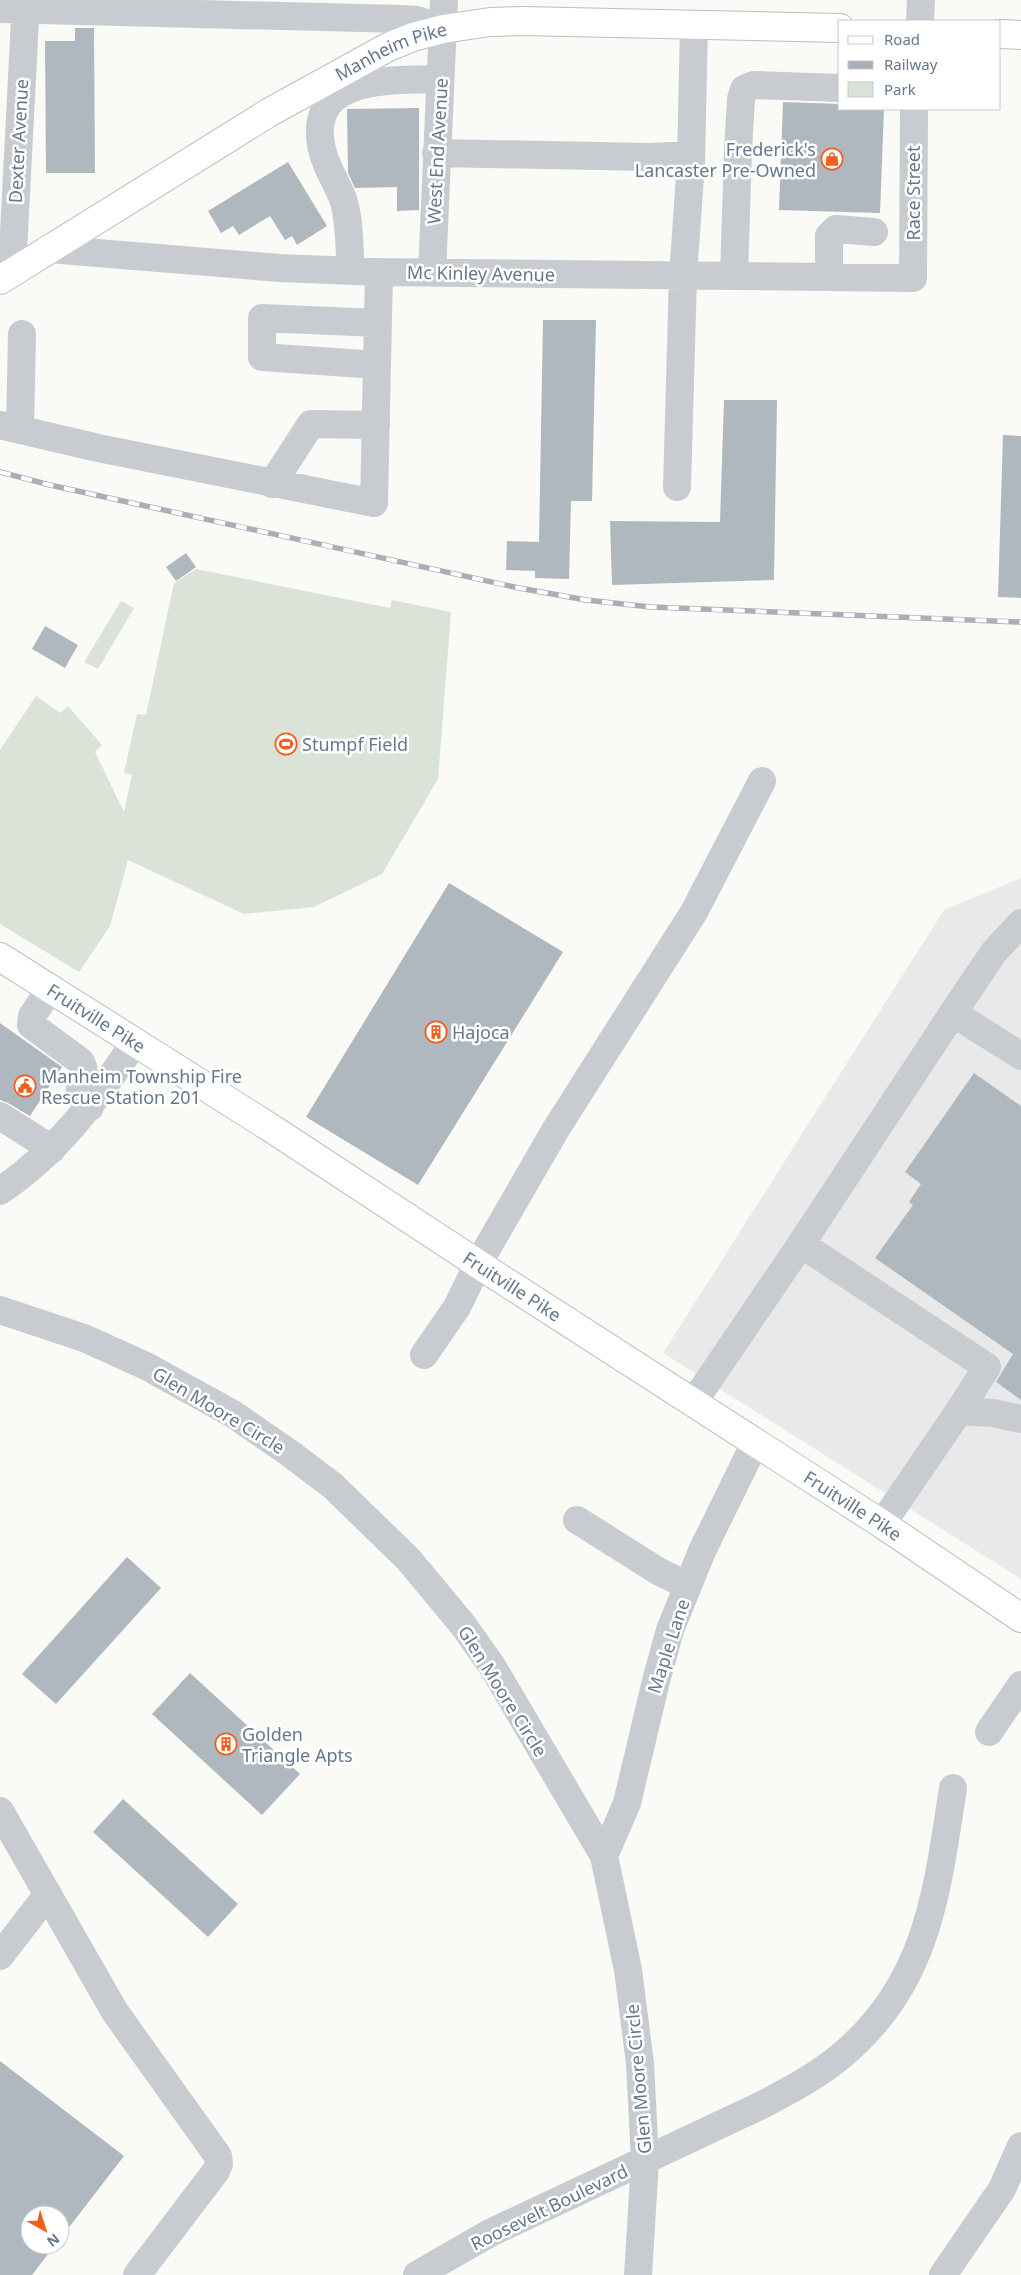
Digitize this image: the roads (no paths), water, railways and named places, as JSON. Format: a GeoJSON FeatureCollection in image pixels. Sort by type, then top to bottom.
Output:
{"type":"FeatureCollection","features":[{"type":"Feature","properties":{"kind":"main road","name":"Manheim Pike"},"geometry":{"type":"LineString","coordinates":[[6,276],[303,93],[388,47],[413,37],[443,29],[490,22],[522,21],[838,28]]}},
{"type":"Feature","properties":{"kind":"main road"},"geometry":{"type":"LineString","coordinates":[[1001,34],[1021,35]]}},
{"type":"Feature","properties":{"kind":"main road","name":"Fruitville Pike"},"geometry":{"type":"LineString","coordinates":[[0,957],[274,1130],[478,1264],[882,1524],[1021,1618]]}},
{"type":"Feature","properties":{"kind":"street","name":"West End Avenue"},"geometry":{"type":"LineString","coordinates":[[432,273],[444,0]]}},
{"type":"Feature","properties":{"kind":"street"},"geometry":{"type":"LineString","coordinates":[[920,20],[921,0]]}},
{"type":"Feature","properties":{"kind":"street"},"geometry":{"type":"LineString","coordinates":[[17,6],[178,7],[417,20],[443,29]]}},
{"type":"Feature","properties":{"kind":"street","name":"Dexter Avenue"},"geometry":{"type":"LineString","coordinates":[[6,276],[17,6]]}},
{"type":"Feature","properties":{"kind":"street"},"geometry":{"type":"LineString","coordinates":[[677,487],[684,276],[691,155],[694,25]]}},
{"type":"Feature","properties":{"kind":"street"},"geometry":{"type":"LineString","coordinates":[[351,271],[344,200],[323,153],[321,124],[326,108],[337,96],[357,86],[379,80],[440,79]]}},
{"type":"Feature","properties":{"kind":"street"},"geometry":{"type":"LineString","coordinates":[[734,276],[739,134],[741,99],[744,89],[753,85],[838,88]]}},
{"type":"Feature","properties":{"kind":"street","name":"Race Street"},"geometry":{"type":"LineString","coordinates":[[913,278],[914,110]]}},
{"type":"Feature","properties":{"kind":"street"},"geometry":{"type":"LineString","coordinates":[[436,152],[649,157],[691,155]]}},
{"type":"Feature","properties":{"kind":"street"},"geometry":{"type":"LineString","coordinates":[[830,277],[829,236],[836,229],[874,232]]}},
{"type":"Feature","properties":{"kind":"street","name":"Mc Kinley Avenue"},"geometry":{"type":"LineString","coordinates":[[49,250],[280,268],[379,272],[913,278]]}},
{"type":"Feature","properties":{"kind":"street"},"geometry":{"type":"LineString","coordinates":[[22,334],[10,427],[98,448],[374,503],[379,272]]}},
{"type":"Feature","properties":{"kind":"street"},"geometry":{"type":"LineString","coordinates":[[377,365],[262,358],[262,318],[378,323]]}},
{"type":"Feature","properties":{"kind":"street"},"geometry":{"type":"LineString","coordinates":[[272,484],[311,424],[376,425]]}},
{"type":"Feature","properties":{"kind":"street"},"geometry":{"type":"LineString","coordinates":[[424,1355],[457,1307],[478,1264],[556,1129],[694,912],[762,781]]}},
{"type":"Feature","properties":{"kind":"street"},"geometry":{"type":"LineString","coordinates":[[693,1403],[801,1244],[994,952],[1021,923]]}},
{"type":"Feature","properties":{"kind":"street"},"geometry":{"type":"LineString","coordinates":[[50,989],[32,1016],[31,1025],[82,1064],[83,1076],[78,1092],[80,1097],[90,1107]]}},
{"type":"Feature","properties":{"kind":"street"},"geometry":{"type":"LineString","coordinates":[[953,1013],[1021,1056]]}},
{"type":"Feature","properties":{"kind":"street"},"geometry":{"type":"LineString","coordinates":[[0,1191],[20,1178],[52,1149],[90,1107],[135,1042]]}},
{"type":"Feature","properties":{"kind":"street"},"geometry":{"type":"LineString","coordinates":[[0,1116],[52,1149]]}},
{"type":"Feature","properties":{"kind":"street"},"geometry":{"type":"LineString","coordinates":[[801,1244],[987,1367],[882,1524]]}},
{"type":"Feature","properties":{"kind":"street","name":"Glen Moore Circle"},"geometry":{"type":"LineString","coordinates":[[0,1310],[84,1338],[186,1387],[288,1452],[333,1486],[408,1560],[463,1625],[501,1682],[604,1856],[628,1970],[640,2063],[646,2161],[638,2275]]}},
{"type":"Feature","properties":{"kind":"street"},"geometry":{"type":"LineString","coordinates":[[959,1411],[993,1413],[1021,1419]]}},
{"type":"Feature","properties":{"kind":"street","name":"Maple Lane"},"geometry":{"type":"LineString","coordinates":[[604,1856],[626,1803],[670,1630],[702,1551],[756,1444]]}},
{"type":"Feature","properties":{"kind":"street"},"geometry":{"type":"LineString","coordinates":[[577,1520],[658,1572],[688,1586]]}},
{"type":"Feature","properties":{"kind":"street"},"geometry":{"type":"LineString","coordinates":[[989,1732],[1021,1686]]}},
{"type":"Feature","properties":{"kind":"street","name":"Roosevelt Boulevard"},"geometry":{"type":"LineString","coordinates":[[417,2275],[490,2233],[646,2161],[804,2083],[840,2057],[880,2016],[897,1992],[918,1953],[930,1918],[943,1857],[953,1788]]}},
{"type":"Feature","properties":{"kind":"street"},"geometry":{"type":"LineString","coordinates":[[0,1810],[115,2012],[218,2156],[219,2164],[216,2171],[137,2275]]}},
{"type":"Feature","properties":{"kind":"street"},"geometry":{"type":"LineString","coordinates":[[0,1956],[48,1894]]}},
{"type":"Feature","properties":{"kind":"street"},"geometry":{"type":"LineString","coordinates":[[943,2275],[1002,2189],[1021,2146]]}},
{"type":"Feature","properties":{"kind":"railway"},"geometry":{"type":"LineString","coordinates":[[0,472],[50,485],[519,588],[586,600],[651,607],[1021,622]]}},
{"type":"Feature","properties":{"kind":"place","name":"Frederick's Lancaster Pre-Owned"},"geometry":{"type":"Point","coordinates":[832,159]}},
{"type":"Feature","properties":{"kind":"place","name":"Stumpf Field"},"geometry":{"type":"Point","coordinates":[286,744]}},
{"type":"Feature","properties":{"kind":"place","name":"Hajoca"},"geometry":{"type":"Point","coordinates":[436,1032]}},
{"type":"Feature","properties":{"kind":"place","name":"Manheim Township Fire Rescue Station 201"},"geometry":{"type":"Point","coordinates":[25,1086]}},
{"type":"Feature","properties":{"kind":"place","name":"Golden Triangle Apts"},"geometry":{"type":"Point","coordinates":[226,1744]}}]}
